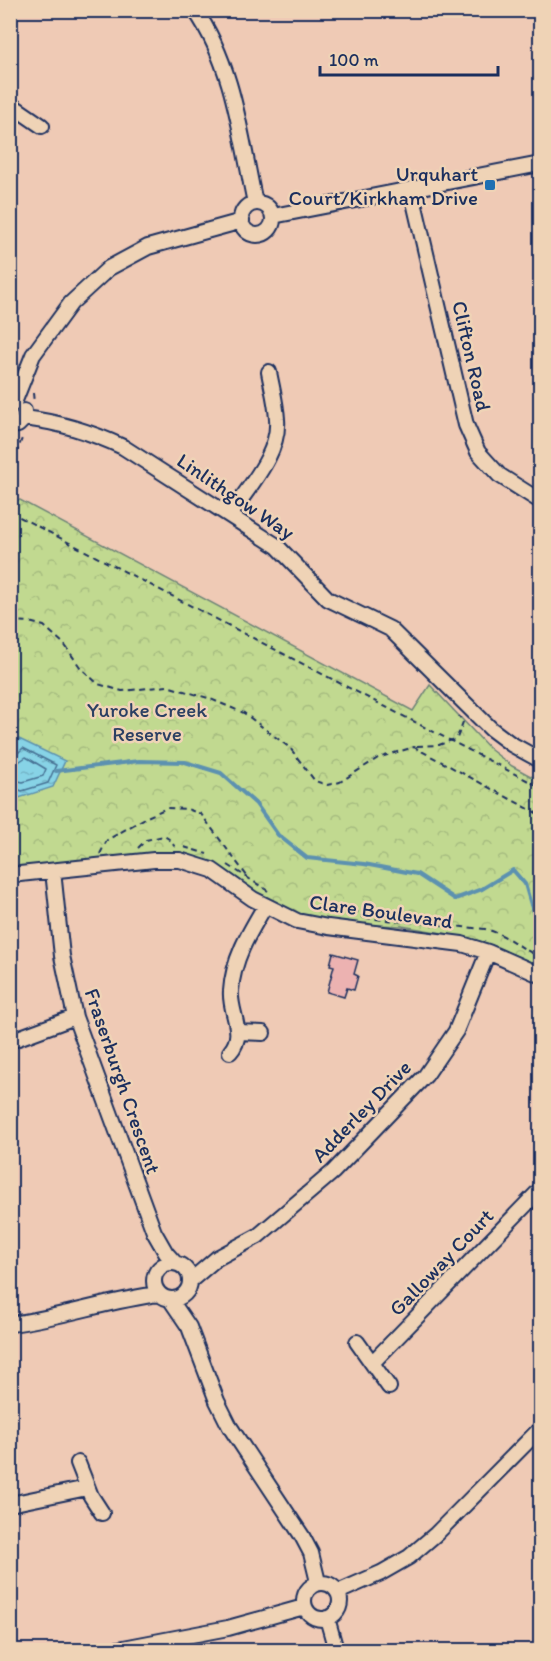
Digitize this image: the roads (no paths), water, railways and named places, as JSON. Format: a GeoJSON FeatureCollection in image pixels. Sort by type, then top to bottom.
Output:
{"type":"FeatureCollection","features":[{"type":"Feature","properties":{"kind":"street"},"geometry":{"type":"LineString","coordinates":[[195,10],[221,58],[232,96],[255,203]]}},
{"type":"Feature","properties":{"kind":"street"},"geometry":{"type":"LineString","coordinates":[[10,104],[42,126]]}},
{"type":"Feature","properties":{"kind":"street"},"geometry":{"type":"LineString","coordinates":[[273,216],[540,164]]}},
{"type":"Feature","properties":{"kind":"street","name":"Clifton Road"},"geometry":{"type":"LineString","coordinates":[[411,189],[466,424],[478,452],[499,475],[540,501]]}},
{"type":"Feature","properties":{"kind":"street"},"geometry":{"type":"LineString","coordinates":[[255,203],[270,209],[273,216],[271,226],[261,234],[251,233],[245,229],[242,221],[244,210],[255,203]]}},
{"type":"Feature","properties":{"kind":"street"},"geometry":{"type":"LineString","coordinates":[[10,426],[25,423],[21,407],[12,403],[33,355],[71,303],[109,268],[148,247],[242,221]]}},
{"type":"Feature","properties":{"kind":"street"},"geometry":{"type":"LineString","coordinates":[[230,515],[264,463],[276,436],[277,420],[269,372]]}},
{"type":"Feature","properties":{"kind":"street","name":"Linlithgow Way"},"geometry":{"type":"LineString","coordinates":[[25,423],[46,420],[106,439],[123,447],[230,515],[277,546],[328,599],[390,629],[490,729],[540,760]]}},
{"type":"Feature","properties":{"kind":"street","name":"Clare Boulevard"},"geometry":{"type":"LineString","coordinates":[[10,875],[154,860],[180,860],[212,870],[265,906],[297,921],[462,944],[488,952],[540,975]]}},
{"type":"Feature","properties":{"kind":"street","name":"Fraserburgh Crescent"},"geometry":{"type":"LineString","coordinates":[[53,871],[62,956],[75,1017],[154,1232],[166,1253],[178,1264]]}},
{"type":"Feature","properties":{"kind":"street"},"geometry":{"type":"LineString","coordinates":[[230,1052],[235,1047],[238,1032],[231,1006],[231,983],[234,969],[244,942],[265,906]]}},
{"type":"Feature","properties":{"kind":"street","name":"Adderley Drive"},"geometry":{"type":"LineString","coordinates":[[188,1287],[217,1258],[258,1236],[333,1172],[426,1075],[456,1031],[488,952]]}},
{"type":"Feature","properties":{"kind":"street"},"geometry":{"type":"LineString","coordinates":[[10,1041],[75,1017]]}},
{"type":"Feature","properties":{"kind":"street"},"geometry":{"type":"LineString","coordinates":[[238,1032],[262,1033]]}},
{"type":"Feature","properties":{"kind":"street","name":"Galloway Court"},"geometry":{"type":"LineString","coordinates":[[372,1363],[540,1190]]}},
{"type":"Feature","properties":{"kind":"street","name":"Fraserburgh Crescent"},"geometry":{"type":"LineString","coordinates":[[154,1232],[155,1274]]}},
{"type":"Feature","properties":{"kind":"street","name":"Adderley Drive"},"geometry":{"type":"LineString","coordinates":[[178,1264],[217,1258]]}},
{"type":"Feature","properties":{"kind":"street"},"geometry":{"type":"LineString","coordinates":[[120,1299],[168,1262],[178,1264],[189,1275],[189,1327]]}},
{"type":"Feature","properties":{"kind":"street"},"geometry":{"type":"LineString","coordinates":[[155,1274],[165,1297],[189,1327],[217,1401],[230,1427],[311,1553],[318,1582]]}},
{"type":"Feature","properties":{"kind":"street"},"geometry":{"type":"LineString","coordinates":[[10,1324],[61,1316],[120,1299],[165,1297],[176,1299],[188,1287]]}},
{"type":"Feature","properties":{"kind":"street"},"geometry":{"type":"LineString","coordinates":[[357,1342],[389,1387]]}},
{"type":"Feature","properties":{"kind":"street"},"geometry":{"type":"LineString","coordinates":[[338,1592],[381,1573],[409,1557],[436,1534],[540,1429]]}},
{"type":"Feature","properties":{"kind":"street"},"geometry":{"type":"LineString","coordinates":[[78,1463],[87,1488],[102,1514]]}},
{"type":"Feature","properties":{"kind":"street"},"geometry":{"type":"LineString","coordinates":[[10,1504],[87,1488]]}},
{"type":"Feature","properties":{"kind":"street"},"geometry":{"type":"LineString","coordinates":[[318,1582],[327,1583],[338,1592],[340,1604],[333,1615],[327,1618],[315,1618],[304,1607],[303,1600],[307,1588],[318,1582]]}},
{"type":"Feature","properties":{"kind":"street"},"geometry":{"type":"LineString","coordinates":[[113,1650],[175,1644],[304,1607]]}},
{"type":"Feature","properties":{"kind":"street"},"geometry":{"type":"LineString","coordinates":[[327,1618],[336,1650]]}},
{"type":"Feature","properties":{"kind":"water"},"geometry":{"type":"Polygon","coordinates":[[[19,739],[65,761],[53,787],[19,798],[11,790],[11,755],[19,739]]]}},
{"type":"Feature","properties":{"kind":"waterway"},"geometry":{"type":"LineString","coordinates":[[56,771],[139,761],[185,762],[221,773],[256,804],[278,835],[307,858],[364,864],[417,874],[455,899],[482,889],[513,870],[525,884],[534,915],[540,922]]}},
{"type":"Feature","properties":{"kind":"place","name":"Urquhart Court/Kirkham Drive"},"geometry":{"type":"Point","coordinates":[490,185]}},
{"type":"Feature","properties":{"kind":"park label","name":"Yuroke Creek Reserve"},"geometry":{"type":"Point","coordinates":[147,721]}}]}
